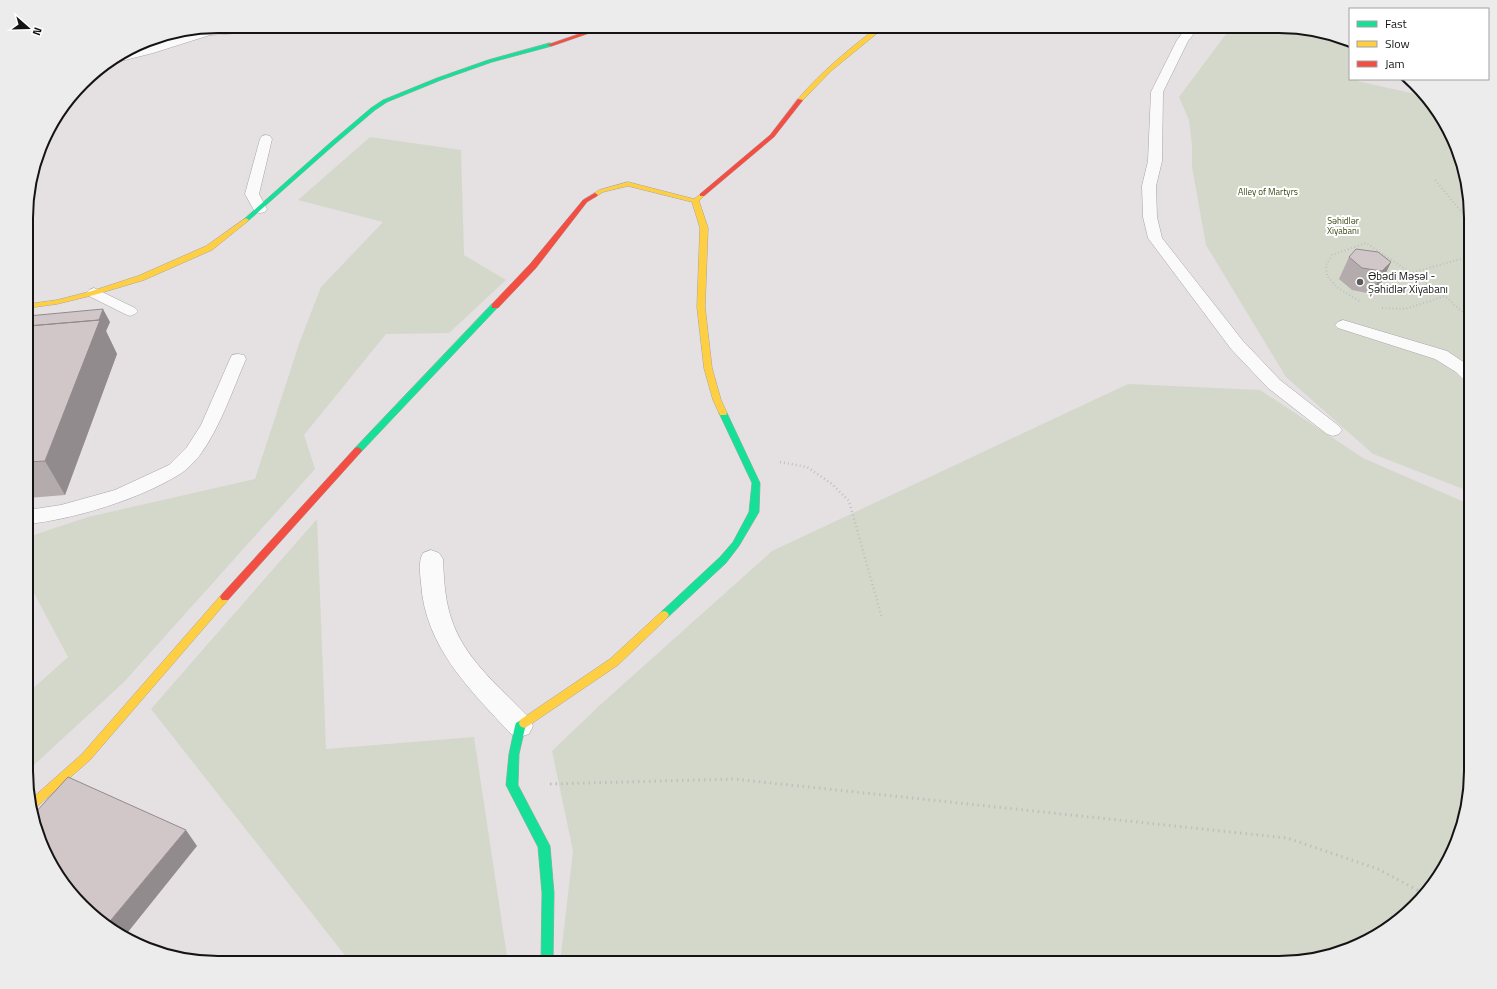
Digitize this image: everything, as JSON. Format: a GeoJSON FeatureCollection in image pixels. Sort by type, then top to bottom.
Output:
{"type":"FeatureCollection","features":[{"type":"Feature","properties":{"kind":"street"},"geometry":{"type":"LineString","coordinates":[[33,305],[57,302],[94,293],[141,278],[209,248],[260,209],[373,109],[386,101],[438,79],[490,61],[545,47],[586,33]]}},
{"type":"Feature","properties":{"kind":"street"},"geometry":{"type":"LineString","coordinates":[[694,201],[772,136],[811,87],[852,49],[874,33]]}},
{"type":"Feature","properties":{"kind":"street"},"geometry":{"type":"LineString","coordinates":[[132,54],[198,34]]}},
{"type":"Feature","properties":{"kind":"street"},"geometry":{"type":"LineString","coordinates":[[36,801],[86,757],[260,557],[388,417],[533,266],[585,201],[601,190],[628,184],[694,201]]}},
{"type":"Feature","properties":{"kind":"street"},"geometry":{"type":"LineString","coordinates":[[547,956],[548,893],[544,846],[512,785],[514,754],[520,726],[614,662],[723,560],[736,544],[754,512],[756,483],[717,400],[708,368],[702,307],[704,228],[694,201]]}},
{"type":"Feature","properties":{"kind":"street"},"geometry":{"type":"LineString","coordinates":[[431,559],[436,607],[446,639],[463,664],[520,726]]}},
{"type":"Feature","properties":{"kind":"lane"},"geometry":{"type":"LineString","coordinates":[[1188,33],[1183,40],[1157,92],[1155,161],[1149,186],[1150,217],[1154,238],[1237,345],[1274,384],[1333,430]]}},
{"type":"Feature","properties":{"kind":"lane"},"geometry":{"type":"LineString","coordinates":[[260,209],[252,194],[266,139]]}},
{"type":"Feature","properties":{"kind":"lane"},"geometry":{"type":"LineString","coordinates":[[94,293],[130,311]]}},
{"type":"Feature","properties":{"kind":"lane"},"geometry":{"type":"LineString","coordinates":[[1343,325],[1441,355],[1464,370]]}},
{"type":"Feature","properties":{"kind":"lane"},"geometry":{"type":"LineString","coordinates":[[33,516],[60,512],[121,495],[175,469],[193,451],[209,426],[238,359]]}},
{"type":"Feature","properties":{"kind":"path"},"geometry":{"type":"LineString","coordinates":[[1435,180],[1464,213]]}},
{"type":"Feature","properties":{"kind":"path"},"geometry":{"type":"LineString","coordinates":[[1366,304],[1338,288],[1327,276],[1326,265],[1332,255],[1366,243],[1445,296],[1464,314]]}},
{"type":"Feature","properties":{"kind":"path"},"geometry":{"type":"LineString","coordinates":[[1411,273],[1464,258]]}},
{"type":"Feature","properties":{"kind":"path"},"geometry":{"type":"LineString","coordinates":[[1380,308],[1405,309],[1445,296]]}},
{"type":"Feature","properties":{"kind":"path"},"geometry":{"type":"LineString","coordinates":[[744,455],[807,467],[832,484],[849,501],[882,618]]}},
{"type":"Feature","properties":{"kind":"path"},"geometry":{"type":"LineString","coordinates":[[512,785],[734,779],[1286,838],[1378,869],[1420,891]]}},
{"type":"Feature","properties":{"kind":"green space","name":"Şəhidlər Xiyabanı"},"geometry":{"type":"Polygon","coordinates":[[[1227,33],[1291,33],[1327,39],[1349,47],[1349,80],[1359,80],[1357,81],[1416,94],[1426,105],[1439,125],[1450,147],[1458,170],[1464,206],[1464,489],[1373,454],[1286,377],[1206,245],[1192,167],[1192,145],[1189,120],[1179,97],[1227,33]]]}},
{"type":"Feature","properties":{"kind":"green space"},"geometry":{"type":"Polygon","coordinates":[[[370,137],[461,150],[464,255],[506,280],[449,333],[386,334],[304,435],[315,469],[124,682],[33,765],[33,688],[68,657],[33,591],[33,535],[88,517],[255,479],[300,341],[321,287],[383,222],[298,200],[370,137]]]}},
{"type":"Feature","properties":{"kind":"green space"},"geometry":{"type":"Polygon","coordinates":[[[1128,384],[1260,390],[1363,458],[1464,502],[1464,783],[1458,819],[1450,842],[1439,864],[1426,884],[1410,902],[1392,918],[1372,931],[1350,942],[1327,950],[1291,956],[561,956],[573,851],[552,751],[600,705],[772,551],[1128,384]]]}},
{"type":"Feature","properties":{"kind":"green space"},"geometry":{"type":"Polygon","coordinates":[[[317,519],[326,749],[474,737],[507,956],[345,956],[151,709],[317,519]]]}},
{"type":"Feature","properties":{"kind":"building"},"geometry":{"type":"Polygon","coordinates":[[[1356,249],[1378,252],[1391,262],[1382,271],[1362,268],[1349,257],[1356,249]]]}},
{"type":"Feature","properties":{"kind":"building"},"geometry":{"type":"Polygon","coordinates":[[[103,309],[99,320],[33,326],[33,316],[103,309]]]}},
{"type":"Feature","properties":{"kind":"building"},"geometry":{"type":"Polygon","coordinates":[[[100,320],[45,461],[33,462],[33,326],[100,320]]]}},
{"type":"Feature","properties":{"kind":"building"},"geometry":{"type":"Polygon","coordinates":[[[68,777],[186,830],[110,921],[87,902],[64,874],[47,842],[38,810],[68,777]]]}},
{"type":"Feature","properties":{"kind":"traffic: fast"},"geometry":{"type":"LineString","coordinates":[[246,220],[333,143],[373,109],[385,101],[439,79],[490,61],[550,45]]}},
{"type":"Feature","properties":{"kind":"traffic: fast"},"geometry":{"type":"LineString","coordinates":[[358,450],[495,306]]}},
{"type":"Feature","properties":{"kind":"traffic: fast"},"geometry":{"type":"LineString","coordinates":[[664,615],[723,560],[736,544],[754,512],[756,483],[723,413]]}},
{"type":"Feature","properties":{"kind":"traffic: fast"},"geometry":{"type":"LineString","coordinates":[[524,723],[520,726],[514,754],[512,785],[544,846],[548,893],[547,956]]}},
{"type":"Feature","properties":{"kind":"traffic: slow"},"geometry":{"type":"LineString","coordinates":[[800,100],[809,89],[839,60],[874,33]]}},
{"type":"Feature","properties":{"kind":"traffic: slow"},"geometry":{"type":"LineString","coordinates":[[595,195],[601,191],[628,184],[695,201]]}},
{"type":"Feature","properties":{"kind":"traffic: slow"},"geometry":{"type":"LineString","coordinates":[[702,195],[695,201],[704,228],[701,307],[708,368],[717,400],[723,413]]}},
{"type":"Feature","properties":{"kind":"traffic: slow"},"geometry":{"type":"LineString","coordinates":[[33,305],[57,302],[94,293],[141,278],[209,248],[246,220]]}},
{"type":"Feature","properties":{"kind":"traffic: slow"},"geometry":{"type":"LineString","coordinates":[[36,801],[86,757],[225,597]]}},
{"type":"Feature","properties":{"kind":"traffic: slow"},"geometry":{"type":"LineString","coordinates":[[524,723],[614,662],[664,615]]}},
{"type":"Feature","properties":{"kind":"traffic: jam"},"geometry":{"type":"LineString","coordinates":[[550,45],[586,33]]}},
{"type":"Feature","properties":{"kind":"traffic: jam"},"geometry":{"type":"LineString","coordinates":[[702,195],[772,136],[800,100]]}},
{"type":"Feature","properties":{"kind":"traffic: jam"},"geometry":{"type":"LineString","coordinates":[[495,306],[533,266],[585,201],[595,195]]}},
{"type":"Feature","properties":{"kind":"traffic: jam"},"geometry":{"type":"LineString","coordinates":[[225,597],[358,450]]}},
{"type":"Feature","properties":{"kind":"place","name":"Əbədi Məşəl - Şəhidlər Xiyabanı"},"geometry":{"type":"Point","coordinates":[1360,282]}},
{"type":"Feature","properties":{"kind":"park label","name":"Alley of Martyrs"},"geometry":{"type":"Point","coordinates":[1268,191]}}]}
